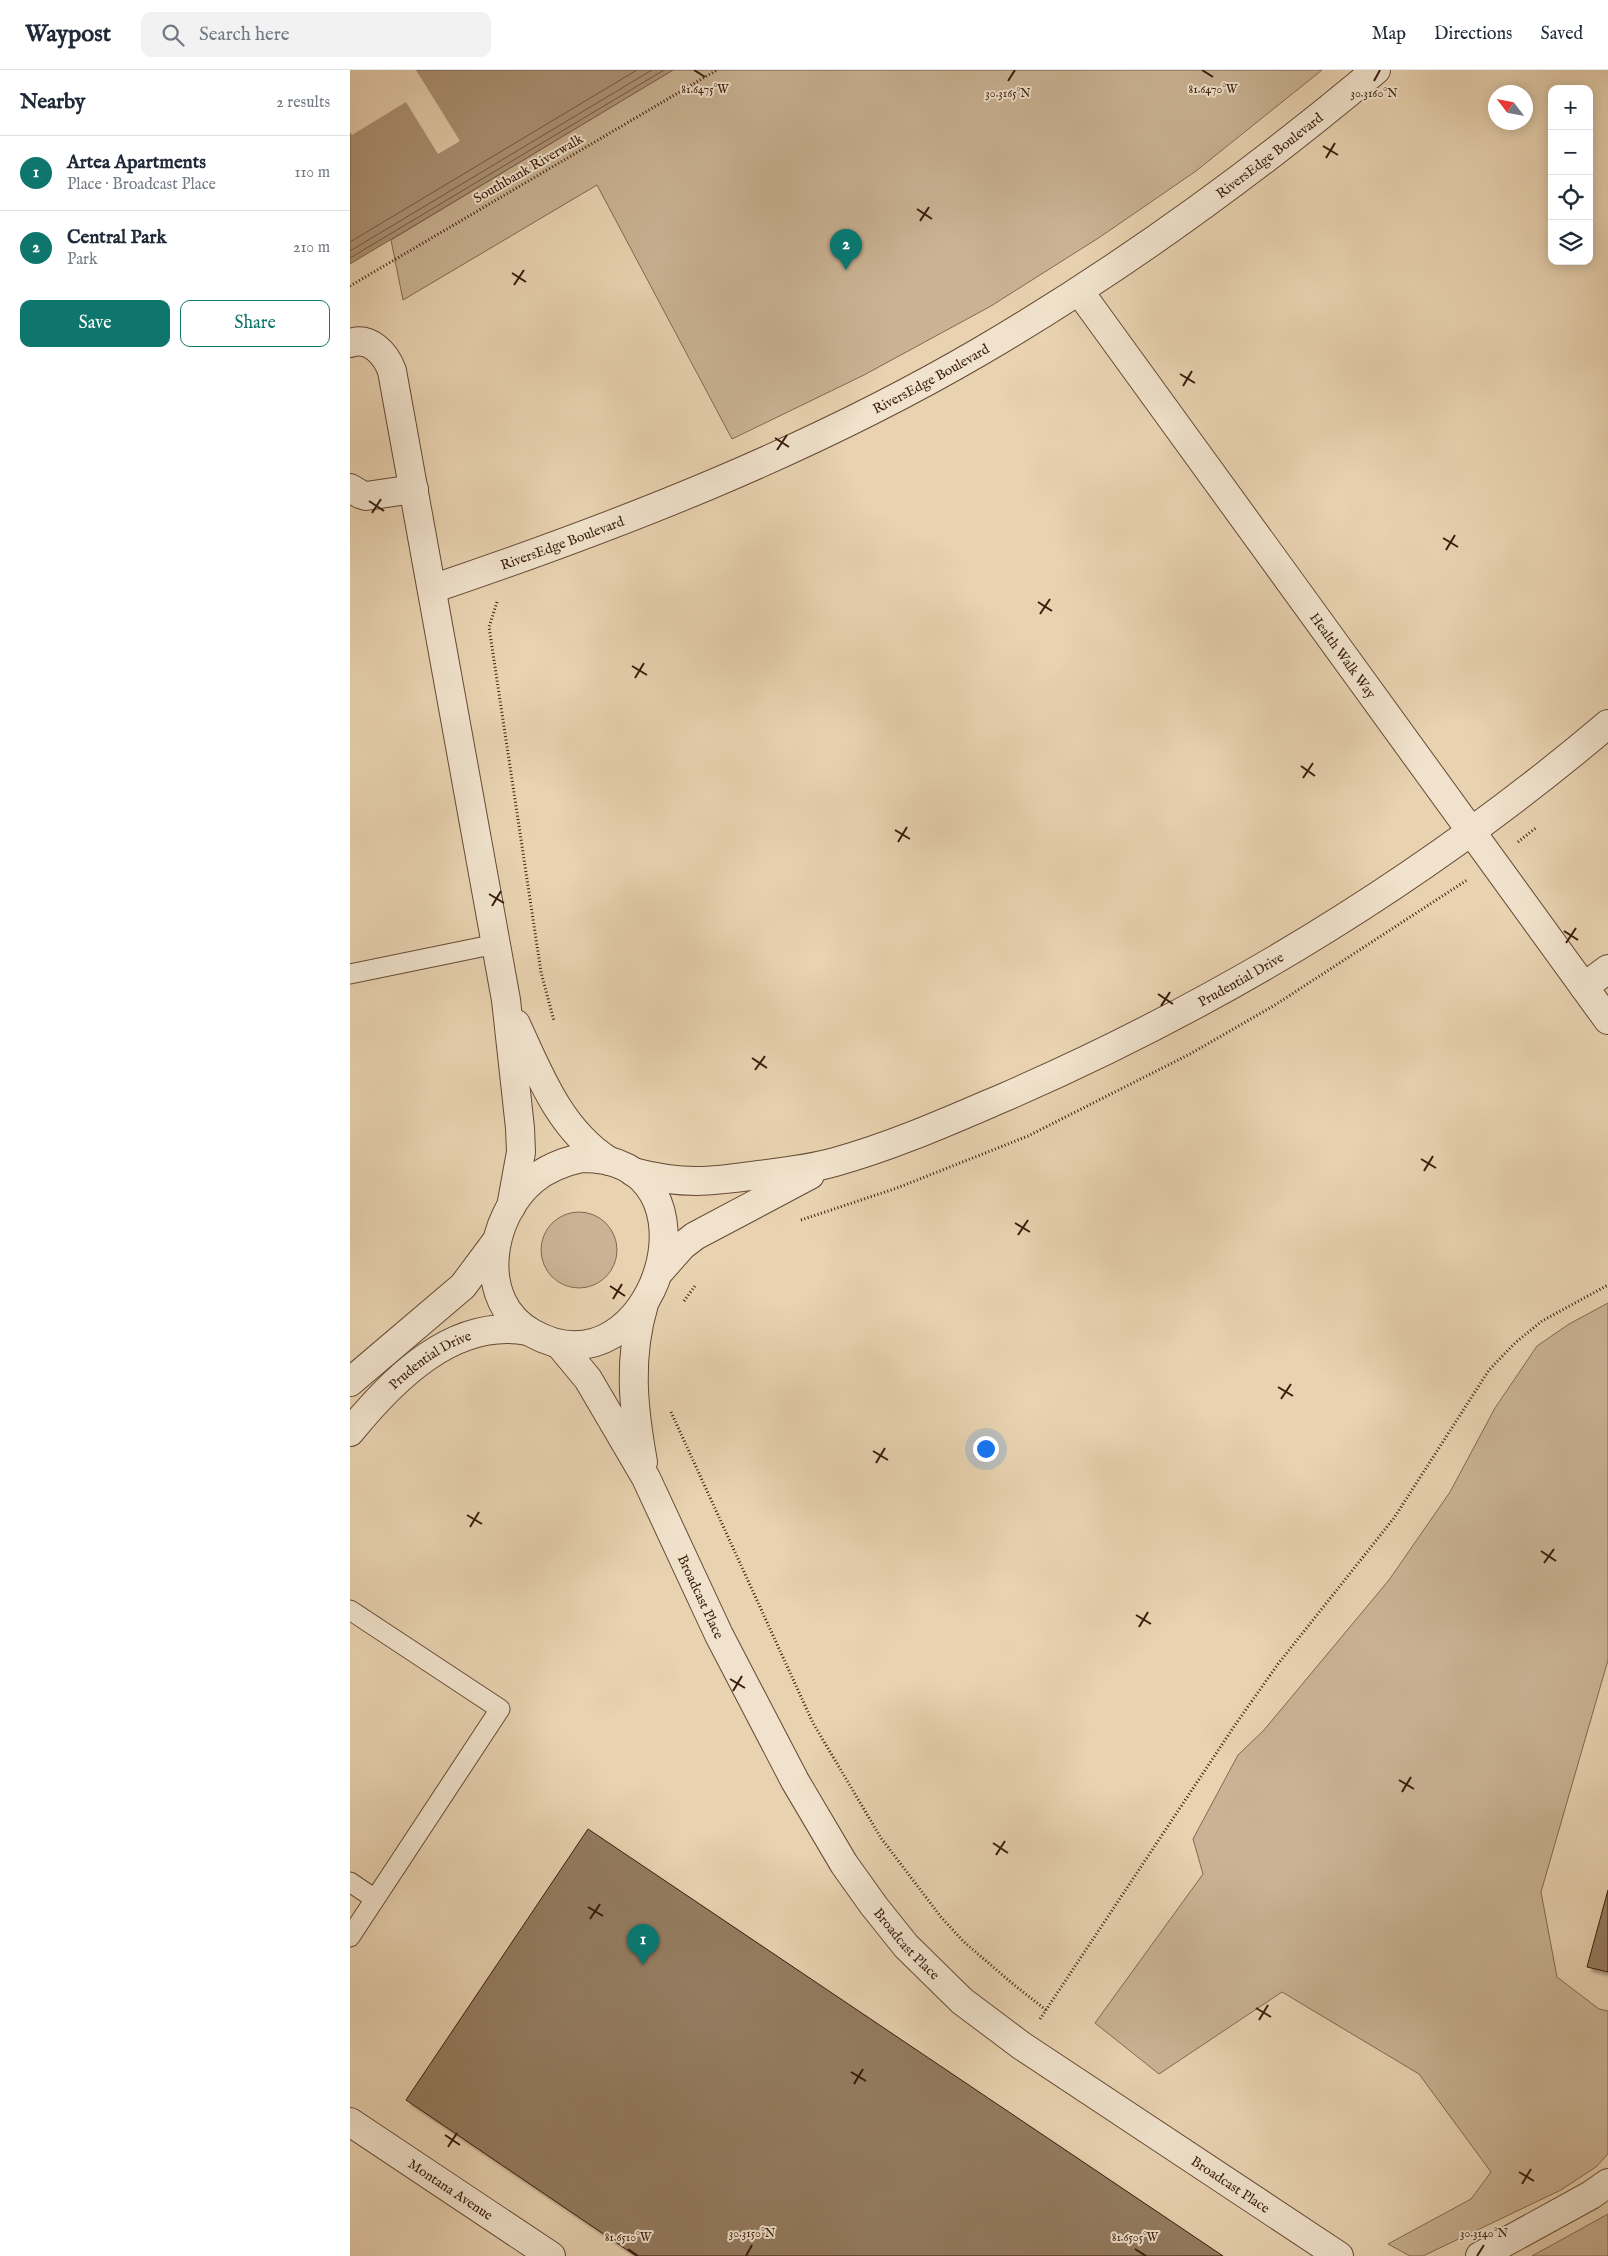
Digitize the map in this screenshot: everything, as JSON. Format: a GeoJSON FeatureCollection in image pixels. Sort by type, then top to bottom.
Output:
{"type":"FeatureCollection","features":[{"type":"Feature","properties":{"kind":"street","name":"RiversEdge Boulevard"},"geometry":{"type":"LineString","coordinates":[[432,590],[620,523],[743,471],[937,375],[979,352],[1079,291],[1165,233],[1245,175],[1376,70]]}},
{"type":"Feature","properties":{"kind":"street","name":"Health Walk Way"},"geometry":{"type":"LineString","coordinates":[[1079,291],[1608,1020]]}},
{"type":"Feature","properties":{"kind":"street"},"geometry":{"type":"LineString","coordinates":[[350,343],[362,342],[370,344],[385,356],[389,364],[414,489],[506,1000],[520,1121],[521,1152],[511,1206],[498,1238],[482,1264],[463,1286],[350,1382]]}},
{"type":"Feature","properties":{"kind":"street"},"geometry":{"type":"LineString","coordinates":[[350,488],[366,496],[414,489]]}},
{"type":"Feature","properties":{"kind":"street","name":"Prudential Drive"},"geometry":{"type":"LineString","coordinates":[[660,1271],[682,1246],[695,1236],[834,1163],[955,1119],[1076,1066],[1164,1022],[1334,925],[1548,774],[1608,724]]}},
{"type":"Feature","properties":{"kind":"street"},"geometry":{"type":"LineString","coordinates":[[1584,987],[1608,969]]}},
{"type":"Feature","properties":{"kind":"street"},"geometry":{"type":"LineString","coordinates":[[498,1238],[494,1270],[499,1294],[511,1316],[528,1331],[559,1344],[574,1346],[603,1339],[626,1323],[644,1302],[660,1271],[664,1246],[663,1221],[652,1192],[633,1172],[609,1161],[587,1146],[567,1123],[538,1070],[506,1000]]}},
{"type":"Feature","properties":{"kind":"street"},"geometry":{"type":"LineString","coordinates":[[511,1206],[532,1181],[555,1166],[581,1158],[609,1161]]}},
{"type":"Feature","properties":{"kind":"street","name":"Prudential Drive"},"geometry":{"type":"LineString","coordinates":[[633,1172],[666,1180],[710,1182],[834,1163]]}},
{"type":"Feature","properties":{"kind":"street","name":"Broadcast Place"},"geometry":{"type":"LineString","coordinates":[[644,1302],[635,1339],[633,1374],[638,1433],[646,1478]]}},
{"type":"Feature","properties":{"kind":"street","name":"Prudential Drive"},"geometry":{"type":"LineString","coordinates":[[350,1432],[377,1400],[406,1373],[437,1350],[455,1340],[479,1331],[494,1329],[528,1331]]}},
{"type":"Feature","properties":{"kind":"street","name":"Broadcast Place"},"geometry":{"type":"LineString","coordinates":[[559,1344],[588,1379],[646,1478],[744,1684],[795,1781],[844,1864],[906,1946],[962,2001],[1022,2046],[1339,2256]]}},
{"type":"Feature","properties":{"kind":"street","name":"Montana Avenue"},"geometry":{"type":"LineString","coordinates":[[350,2122],[551,2256]]}},
{"type":"Feature","properties":{"kind":"street"},"geometry":{"type":"LineString","coordinates":[[1480,2256],[1591,2195],[1608,2183]]}},
{"type":"Feature","properties":{"kind":"lane"},"geometry":{"type":"LineString","coordinates":[[350,974],[496,944]]}},
{"type":"Feature","properties":{"kind":"lane"},"geometry":{"type":"LineString","coordinates":[[350,1610],[500,1709],[350,1937]]}},
{"type":"Feature","properties":{"kind":"lane"},"geometry":{"type":"LineString","coordinates":[[350,1882],[375,1899]]}},
{"type":"Feature","properties":{"kind":"path","name":"Southbank Riverwalk"},"geometry":{"type":"LineString","coordinates":[[350,286],[717,70]]}},
{"type":"Feature","properties":{"kind":"path"},"geometry":{"type":"LineString","coordinates":[[497,602],[489,627],[541,972],[555,1027]]}},
{"type":"Feature","properties":{"kind":"path"},"geometry":{"type":"LineString","coordinates":[[793,1222],[897,1188],[1028,1136],[1190,1054],[1275,1005],[1458,887]]}},
{"type":"Feature","properties":{"kind":"path"},"geometry":{"type":"LineString","coordinates":[[679,1309],[700,1278]]}},
{"type":"Feature","properties":{"kind":"path"},"geometry":{"type":"LineString","coordinates":[[1022,2046],[1235,1725],[1278,1664],[1394,1518],[1489,1370],[1515,1343],[1542,1321],[1608,1285]]}},
{"type":"Feature","properties":{"kind":"path"},"geometry":{"type":"LineString","coordinates":[[671,1411],[814,1723],[881,1838],[941,1917],[964,1942],[1046,2010]]}},
{"type":"Feature","properties":{"kind":"shaded area"},"geometry":{"type":"Polygon","coordinates":[[[673,70],[1322,70],[1196,171],[1100,237],[991,306],[864,375],[732,439],[597,185],[403,300],[391,240],[673,70]]]}},
{"type":"Feature","properties":{"kind":"shaded area"},"geometry":{"type":"Polygon","coordinates":[[[572,1212],[586,1212],[600,1218],[611,1229],[617,1243],[614,1265],[606,1277],[586,1288],[572,1288],[558,1282],[547,1271],[541,1257],[541,1243],[547,1229],[558,1218],[572,1212]]]}},
{"type":"Feature","properties":{"kind":"shaded area"},"geometry":{"type":"Polygon","coordinates":[[[1608,1303],[1608,1660],[1541,1892],[1557,1977],[1599,2009],[1608,2011],[1608,2154],[1596,2167],[1561,2190],[1423,2256],[1410,2256],[1388,2244],[1471,2199],[1491,2172],[1419,2074],[1282,1992],[1159,2074],[1095,2023],[1203,1874],[1193,1839],[1238,1755],[1264,1730],[1389,1580],[1450,1492],[1495,1408],[1537,1346],[1569,1324],[1608,1303]]]}},
{"type":"Feature","properties":{"kind":"shaded area"},"geometry":{"type":"Polygon","coordinates":[[[1608,2214],[1608,2256],[1532,2256],[1608,2214]]]}},
{"type":"Feature","properties":{"kind":"water"},"geometry":{"type":"Polygon","coordinates":[[[350,70],[673,70],[350,264],[350,70]]]}},
{"type":"Feature","properties":{"kind":"pier"},"geometry":{"type":"Polygon","coordinates":[[[350,70],[416,70],[460,141],[438,154],[406,102],[352,135],[350,132],[350,70]]]}},
{"type":"Feature","properties":{"kind":"building"},"geometry":{"type":"Polygon","coordinates":[[[588,1829],[1223,2256],[636,2256],[406,2100],[588,1829]]]}},
{"type":"Feature","properties":{"kind":"building"},"geometry":{"type":"Polygon","coordinates":[[[1608,1890],[1608,1972],[1587,1967],[1608,1890]]]}},
{"type":"Feature","properties":{"kind":"place","name":"Central Park"},"geometry":{"type":"Point","coordinates":[846,270]}},
{"type":"Feature","properties":{"kind":"place","name":"Artea Apartments"},"geometry":{"type":"Point","coordinates":[643,1965]}}]}
